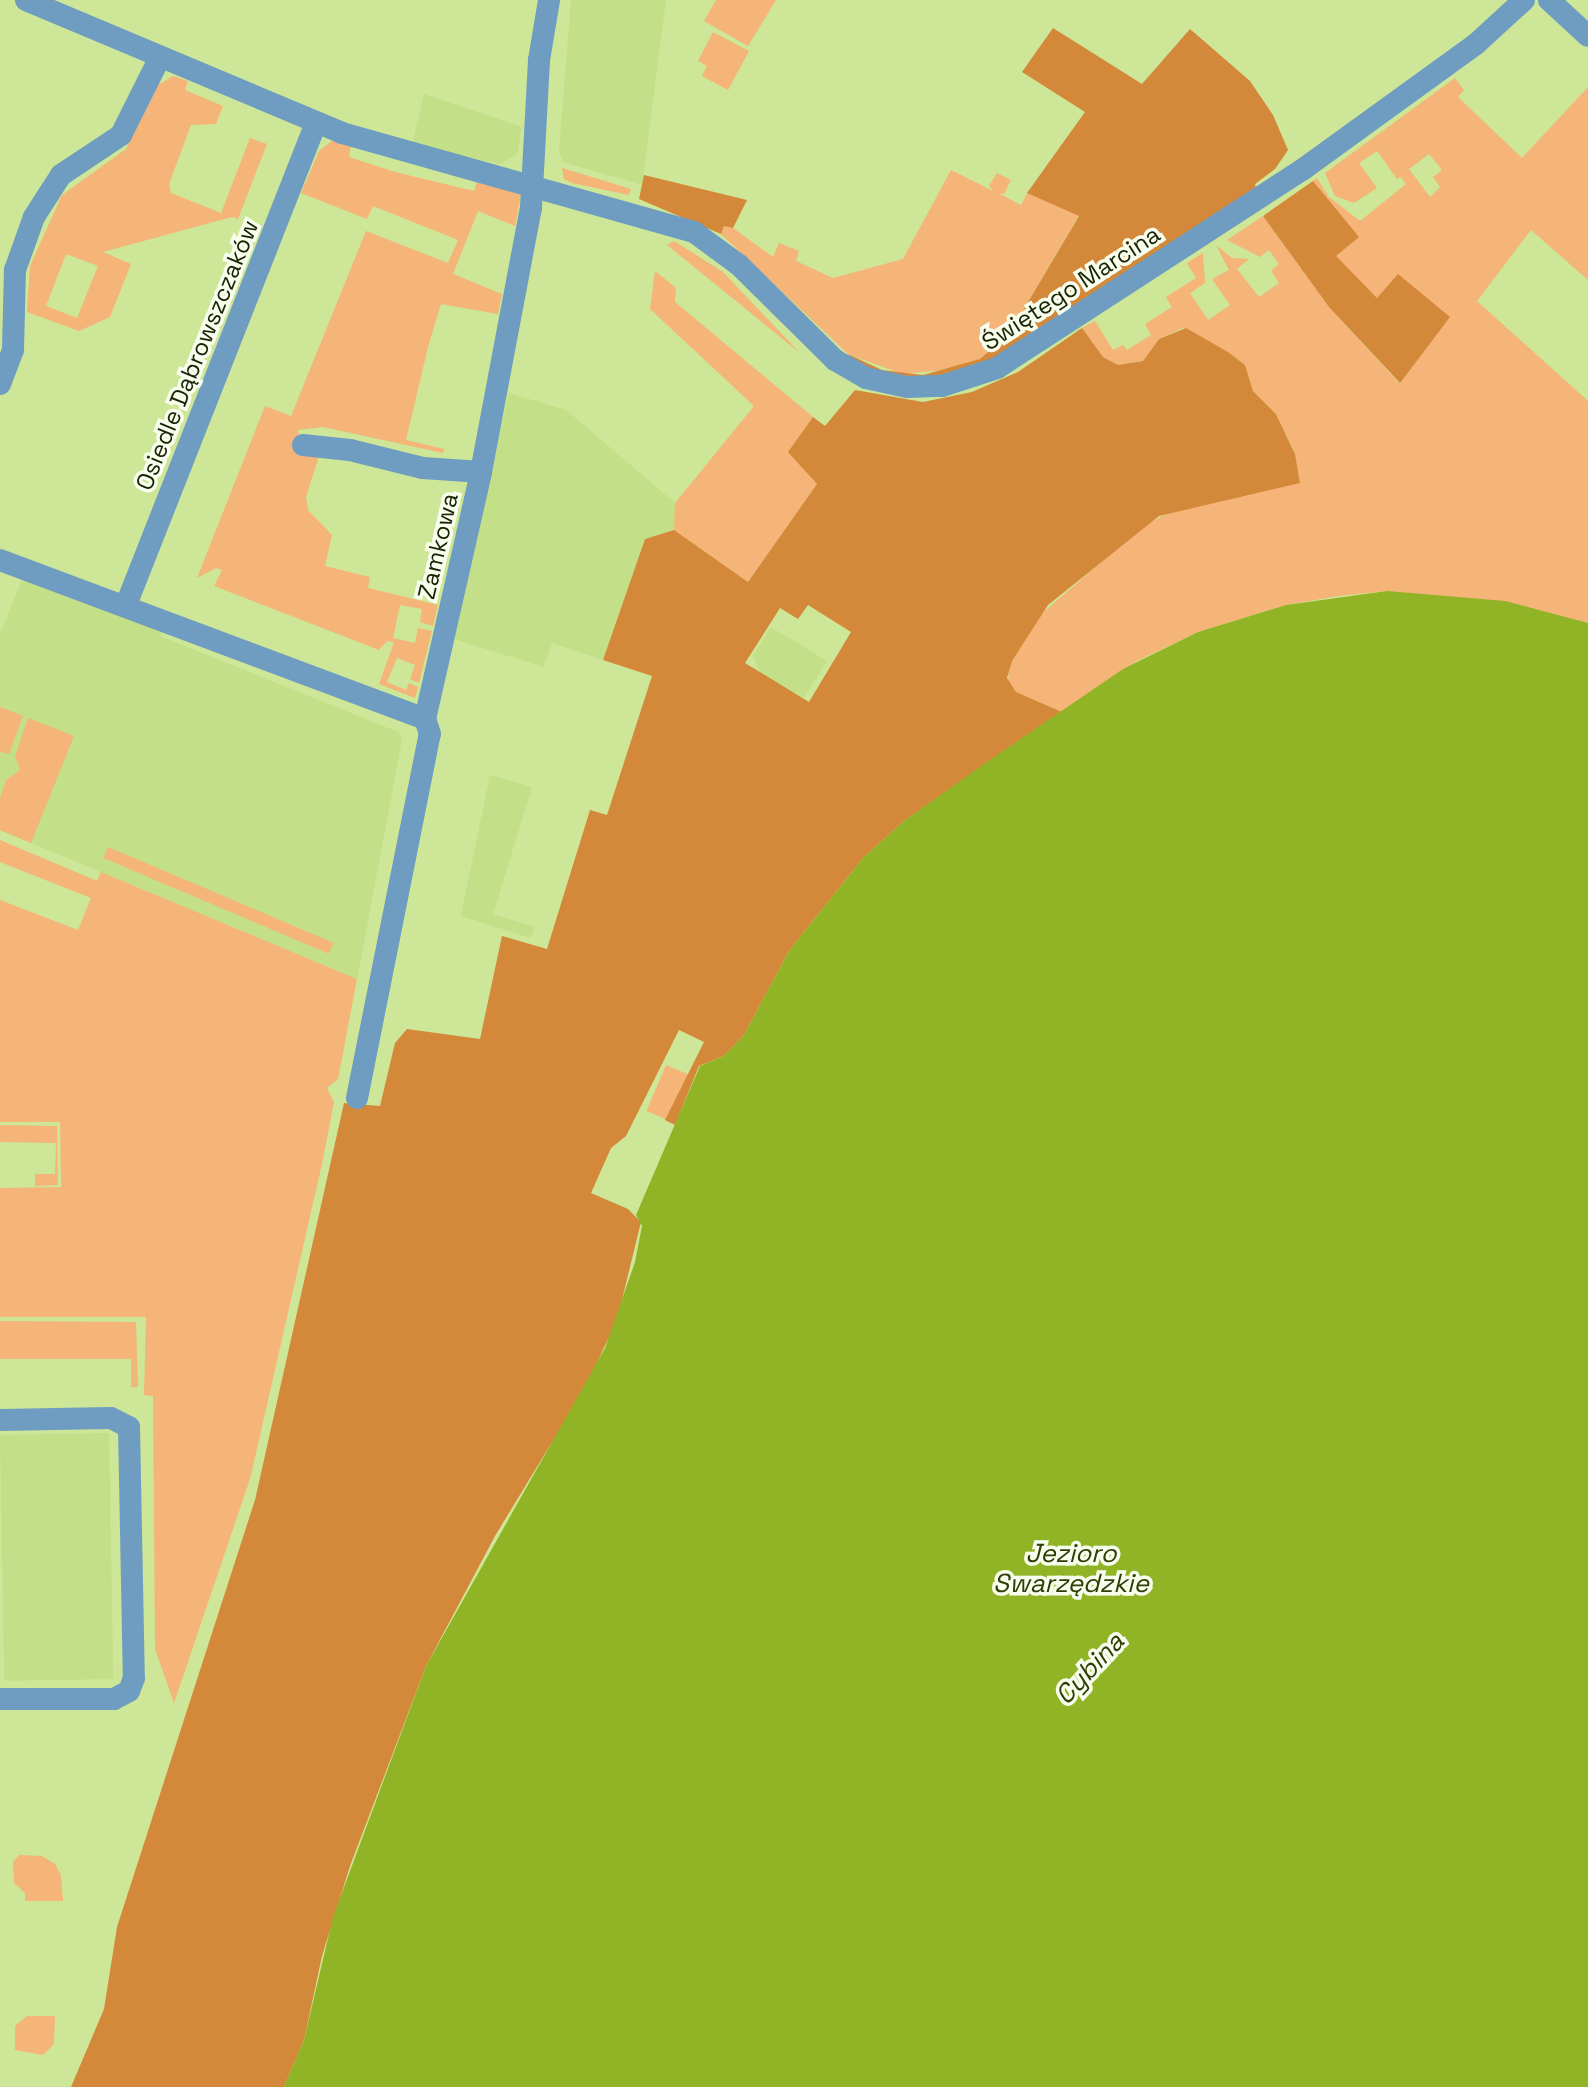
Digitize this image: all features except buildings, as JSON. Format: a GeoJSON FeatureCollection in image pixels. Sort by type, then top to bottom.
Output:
{"type":"FeatureCollection","features":[{"type":"Feature","properties":{"kind":"street","name":"Świętego Marcina"},"geometry":{"type":"LineString","coordinates":[[26,0],[316,123],[694,232],[739,265],[850,370],[891,385],[942,386],[997,368],[1302,170],[1476,44],[1524,0]]}},
{"type":"Feature","properties":{"kind":"street","name":"Zamkowa"},"geometry":{"type":"LineString","coordinates":[[357,1098],[534,187],[539,60],[549,0]]}},
{"type":"Feature","properties":{"kind":"street"},"geometry":{"type":"LineString","coordinates":[[1549,0],[1588,36]]}},
{"type":"Feature","properties":{"kind":"street"},"geometry":{"type":"LineString","coordinates":[[0,384],[13,351],[6,318],[17,261],[45,195],[68,169],[116,141],[160,57]]}},
{"type":"Feature","properties":{"kind":"street","name":"Osiedle Dąbrowszczaków"},"geometry":{"type":"LineString","coordinates":[[126,605],[316,123]]}},
{"type":"Feature","properties":{"kind":"street"},"geometry":{"type":"LineString","coordinates":[[303,445],[350,450],[423,468],[481,472]]}},
{"type":"Feature","properties":{"kind":"street"},"geometry":{"type":"LineString","coordinates":[[0,560],[126,605],[427,726]]}},
{"type":"Feature","properties":{"kind":"street"},"geometry":{"type":"LineString","coordinates":[[0,1420],[111,1418],[126,1423],[133,1437],[131,1688],[114,1699],[0,1699]]}},
{"type":"Feature","properties":{"kind":"shaded area"},"geometry":{"type":"Polygon","coordinates":[[[571,0],[666,0],[642,185],[563,162],[559,152],[571,0]]]}},
{"type":"Feature","properties":{"kind":"shaded area"},"geometry":{"type":"Polygon","coordinates":[[[716,0],[776,0],[748,46],[704,21],[716,0]]]}},
{"type":"Feature","properties":{"kind":"shaded area"},"geometry":{"type":"Polygon","coordinates":[[[1053,28],[1142,84],[1190,29],[1250,81],[1273,115],[1288,150],[1275,169],[1255,184],[1257,193],[992,366],[926,382],[859,366],[848,354],[882,370],[923,375],[980,359],[1009,334],[1079,216],[1027,193],[1085,112],[1022,72],[1053,28]]]}},
{"type":"Feature","properties":{"kind":"shaded area"},"geometry":{"type":"Polygon","coordinates":[[[713,32],[749,51],[728,90],[702,76],[707,66],[698,61],[713,32]]]}},
{"type":"Feature","properties":{"kind":"shaded area"},"geometry":{"type":"Polygon","coordinates":[[[173,76],[188,81],[185,90],[223,106],[216,124],[191,125],[169,184],[171,193],[221,213],[250,138],[267,144],[238,219],[232,217],[103,252],[131,264],[110,317],[79,331],[27,312],[30,266],[62,195],[126,149],[158,85],[173,76]],[[66,254],[46,306],[77,318],[98,266],[66,254]]]}},
{"type":"Feature","properties":{"kind":"shaded area"},"geometry":{"type":"Polygon","coordinates":[[[1455,78],[1464,90],[1458,97],[1522,158],[1588,87],[1588,280],[1531,230],[1477,301],[1588,401],[1588,623],[1387,591],[1339,596],[1286,605],[1198,632],[1137,661],[1062,712],[1016,692],[1008,684],[1009,666],[1039,616],[1139,529],[1169,512],[1300,482],[1294,451],[1276,414],[1253,391],[1245,365],[1228,352],[1183,328],[1159,339],[1143,361],[1118,365],[1103,357],[1082,328],[1095,321],[1113,350],[1123,345],[1127,350],[1151,335],[1145,324],[1172,307],[1166,297],[1196,278],[1187,263],[1203,253],[1205,283],[1190,293],[1208,320],[1230,305],[1212,279],[1229,270],[1216,245],[1232,258],[1249,259],[1237,269],[1259,297],[1279,283],[1271,271],[1279,264],[1269,250],[1260,257],[1227,240],[1263,216],[1329,307],[1399,383],[1399,274],[1378,299],[1335,256],[1358,237],[1313,181],[1317,178],[1329,197],[1360,221],[1406,184],[1401,177],[1397,179],[1377,151],[1359,163],[1377,188],[1354,203],[1335,196],[1325,173],[1455,78]],[[1429,154],[1409,169],[1430,197],[1440,187],[1433,177],[1442,170],[1429,154]]]}},
{"type":"Feature","properties":{"kind":"shaded area"},"geometry":{"type":"Polygon","coordinates":[[[424,94],[522,127],[517,154],[500,164],[412,145],[424,94]]]}},
{"type":"Feature","properties":{"kind":"shaded area"},"geometry":{"type":"Polygon","coordinates":[[[334,139],[351,145],[349,157],[395,172],[474,191],[478,179],[521,195],[515,226],[478,211],[453,274],[502,294],[498,314],[441,304],[428,347],[406,440],[444,449],[443,453],[323,427],[298,430],[303,453],[320,453],[306,497],[308,510],[332,535],[325,566],[370,577],[368,588],[438,605],[433,626],[420,622],[422,609],[400,605],[393,638],[415,643],[418,628],[432,631],[419,683],[410,679],[415,665],[397,658],[387,682],[406,690],[409,683],[418,687],[415,698],[379,684],[394,642],[387,641],[379,650],[214,586],[222,570],[216,568],[197,578],[265,406],[291,416],[366,231],[448,263],[458,240],[373,206],[367,219],[301,193],[319,151],[334,139]]]}},
{"type":"Feature","properties":{"kind":"shaded area"},"geometry":{"type":"Polygon","coordinates":[[[562,168],[631,189],[629,195],[572,183],[564,179],[562,168]]]}},
{"type":"Feature","properties":{"kind":"shaded area"},"geometry":{"type":"Polygon","coordinates":[[[951,170],[993,191],[989,186],[997,173],[1011,180],[1004,194],[998,193],[1021,205],[1027,193],[1079,215],[1009,334],[980,359],[954,369],[902,374],[848,354],[721,234],[724,226],[733,228],[773,257],[779,243],[799,251],[796,261],[833,278],[903,259],[951,170]]]}},
{"type":"Feature","properties":{"kind":"shaded area"},"geometry":{"type":"Polygon","coordinates":[[[644,175],[747,200],[733,228],[724,226],[721,234],[639,199],[644,175]]]}},
{"type":"Feature","properties":{"kind":"shaded area"},"geometry":{"type":"Polygon","coordinates":[[[1313,181],[1359,237],[1336,256],[1377,298],[1398,274],[1450,317],[1400,383],[1329,307],[1263,216],[1313,181]]]}},
{"type":"Feature","properties":{"kind":"shaded area"},"geometry":{"type":"Polygon","coordinates":[[[674,241],[723,272],[800,353],[667,245],[674,241]]]}},
{"type":"Feature","properties":{"kind":"shaded area"},"geometry":{"type":"Polygon","coordinates":[[[655,271],[676,288],[675,302],[813,417],[789,451],[817,484],[748,582],[674,530],[675,503],[754,406],[650,309],[655,271]]]}},
{"type":"Feature","properties":{"kind":"shaded area"},"geometry":{"type":"Polygon","coordinates":[[[1082,328],[1103,357],[1118,365],[1143,361],[1159,339],[1186,328],[1245,365],[1253,391],[1276,414],[1295,454],[1300,483],[1159,516],[1048,605],[1012,661],[1007,678],[1016,692],[1062,712],[904,821],[863,858],[789,951],[744,1035],[724,1056],[699,1066],[675,1125],[665,1120],[704,1042],[679,1030],[626,1136],[611,1148],[591,1193],[628,1209],[641,1222],[617,1320],[585,1388],[495,1536],[426,1666],[350,1866],[322,1956],[304,2040],[284,2087],[71,2087],[104,2009],[117,1927],[255,1500],[344,1103],[380,1106],[395,1043],[407,1029],[480,1039],[502,936],[547,949],[590,810],[607,815],[652,676],[603,660],[645,539],[674,530],[748,582],[817,484],[788,452],[813,417],[825,426],[855,390],[923,402],[972,392],[1018,372],[1082,328]],[[808,605],[798,619],[780,608],[745,663],[809,702],[851,632],[808,605]]]}},
{"type":"Feature","properties":{"kind":"shaded area"},"geometry":{"type":"Polygon","coordinates":[[[509,393],[566,410],[675,503],[674,530],[645,539],[603,660],[552,643],[544,667],[454,639],[509,393]]]}},
{"type":"Feature","properties":{"kind":"shaded area"},"geometry":{"type":"Polygon","coordinates":[[[34,578],[163,628],[160,636],[398,732],[402,740],[357,979],[0,830],[0,634],[21,582],[34,578]]]}},
{"type":"Feature","properties":{"kind":"shaded area"},"geometry":{"type":"Polygon","coordinates":[[[771,627],[827,661],[804,698],[761,674],[753,656],[771,627]]]}},
{"type":"Feature","properties":{"kind":"shaded area"},"geometry":{"type":"Polygon","coordinates":[[[0,707],[23,716],[9,754],[0,752],[0,707]]]}},
{"type":"Feature","properties":{"kind":"shaded area"},"geometry":{"type":"Polygon","coordinates":[[[28,718],[74,736],[31,843],[0,830],[0,798],[6,780],[20,770],[15,756],[28,718]]]}},
{"type":"Feature","properties":{"kind":"shaded area"},"geometry":{"type":"Polygon","coordinates":[[[490,775],[532,787],[493,914],[534,927],[531,938],[461,916],[490,775]]]}},
{"type":"Feature","properties":{"kind":"shaded area"},"geometry":{"type":"Polygon","coordinates":[[[0,840],[97,881],[101,872],[357,979],[338,1079],[327,1088],[334,1102],[322,1164],[250,1479],[174,1703],[155,1649],[153,1396],[144,1395],[146,1317],[0,1317],[0,1188],[61,1187],[60,1122],[0,1122],[0,900],[78,930],[91,898],[0,862],[0,840]]]}},
{"type":"Feature","properties":{"kind":"shaded area"},"geometry":{"type":"Polygon","coordinates":[[[108,847],[334,943],[329,954],[103,858],[108,847]]]}},
{"type":"Feature","properties":{"kind":"shaded area"},"geometry":{"type":"Polygon","coordinates":[[[666,1065],[689,1075],[669,1121],[646,1111],[666,1065]]]}},
{"type":"Feature","properties":{"kind":"shaded area"},"geometry":{"type":"Polygon","coordinates":[[[0,1125],[57,1126],[58,1185],[35,1186],[35,1174],[55,1174],[56,1143],[0,1142],[0,1125]]]}},
{"type":"Feature","properties":{"kind":"shaded area"},"geometry":{"type":"Polygon","coordinates":[[[0,1321],[136,1322],[138,1387],[131,1387],[131,1359],[0,1359],[0,1321]]]}},
{"type":"Feature","properties":{"kind":"shaded area"},"geometry":{"type":"Polygon","coordinates":[[[109,1433],[113,1679],[4,1681],[0,1435],[109,1433]]]}},
{"type":"Feature","properties":{"kind":"shaded area"},"geometry":{"type":"Polygon","coordinates":[[[19,1855],[42,1856],[55,1864],[61,1875],[63,1901],[25,1901],[25,1893],[14,1883],[13,1862],[19,1855]]]}},
{"type":"Feature","properties":{"kind":"shaded area"},"geometry":{"type":"Polygon","coordinates":[[[27,2016],[55,2016],[54,2044],[43,2055],[15,2050],[15,2026],[27,2016]]]}},
{"type":"Feature","properties":{"kind":"water","name":"Jezioro Swarzędzkie"},"geometry":{"type":"Polygon","coordinates":[[[1387,591],[1505,601],[1588,623],[1588,2087],[284,2087],[304,2040],[333,1917],[426,1666],[605,1348],[635,1262],[642,1226],[636,1215],[700,1066],[724,1056],[744,1035],[789,951],[863,858],[904,821],[981,766],[1123,669],[1198,632],[1286,605],[1387,591]]]}},
{"type":"Feature","properties":{"kind":"water label","name":"Cybina"},"geometry":{"type":"Point","coordinates":[1090,1669]}}]}
